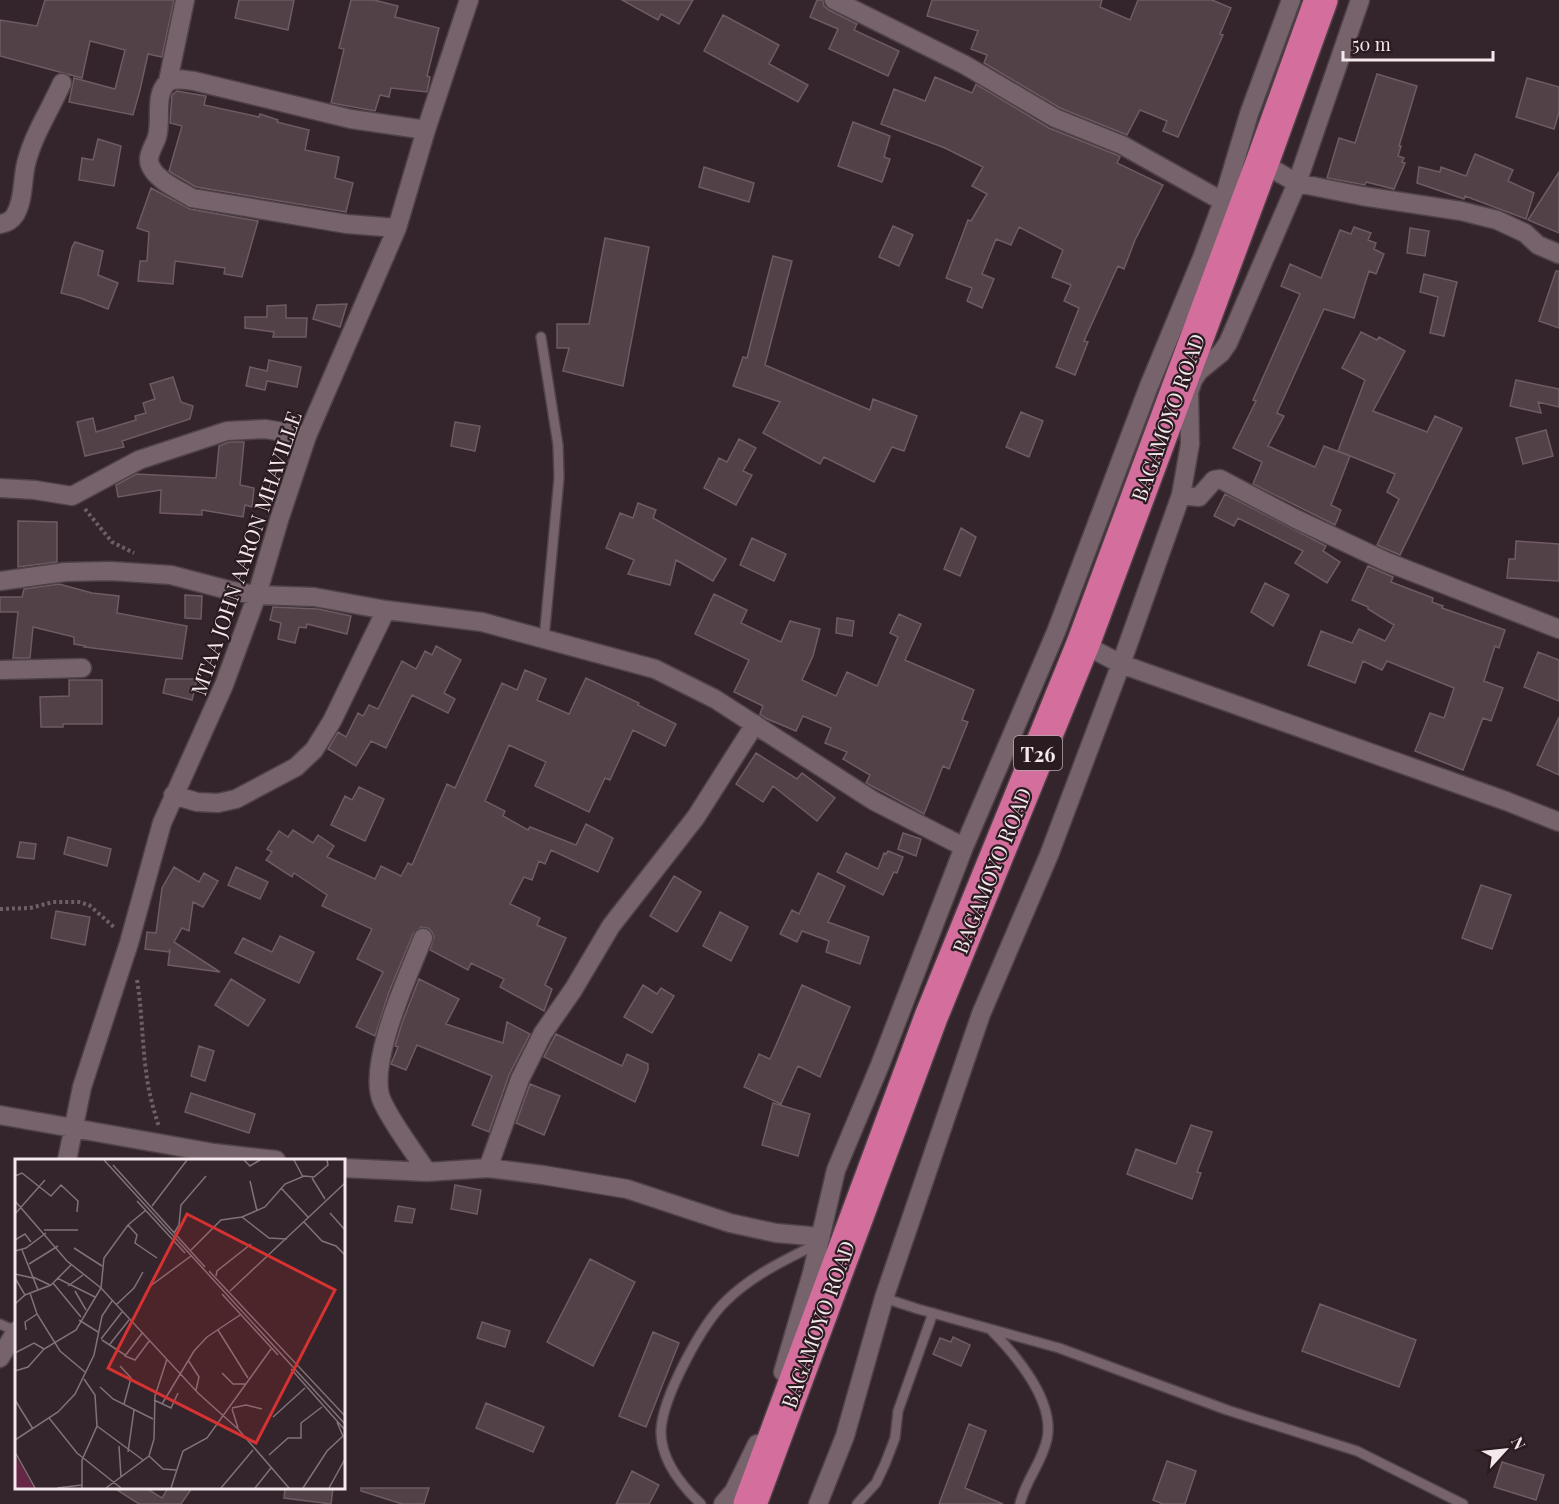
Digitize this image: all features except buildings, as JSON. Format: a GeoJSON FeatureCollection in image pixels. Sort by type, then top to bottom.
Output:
{"type":"FeatureCollection","features":[{"type":"Feature","properties":{"kind":"highway","name":"BAGAMOYO ROAD"},"geometry":{"type":"LineString","coordinates":[[750,1504],[931,1017],[1083,644],[1187,378],[1233,207],[1262,163],[1321,0]]}},
{"type":"Feature","properties":{"kind":"street"},"geometry":{"type":"LineString","coordinates":[[185,0],[168,81],[161,91],[158,132],[148,157],[152,170],[171,186],[192,198],[347,224],[397,228]]}},
{"type":"Feature","properties":{"kind":"street","name":"MTAA JOHN AARON MHAVILLE"},"geometry":{"type":"LineString","coordinates":[[67,1159],[82,1087],[129,943],[162,823],[224,685],[257,595],[307,436],[397,228],[426,130],[469,0]]}},
{"type":"Feature","properties":{"kind":"street"},"geometry":{"type":"LineString","coordinates":[[834,0],[965,65],[1055,118],[1122,145],[1233,207]]}},
{"type":"Feature","properties":{"kind":"street"},"geometry":{"type":"LineString","coordinates":[[723,1504],[734,1491],[757,1444],[783,1372],[820,1240],[836,1170],[880,1065],[964,847],[1056,632],[1149,386],[1233,207],[1249,114],[1290,0]]}},
{"type":"Feature","properties":{"kind":"street"},"geometry":{"type":"LineString","coordinates":[[818,1504],[845,1436],[884,1298],[981,1014],[1049,855],[1121,664],[1181,495],[1190,444],[1187,378],[1221,353],[1228,343],[1297,183],[1360,0]]}},
{"type":"Feature","properties":{"kind":"street"},"geometry":{"type":"LineString","coordinates":[[168,81],[177,79],[194,81],[351,119],[426,130]]}},
{"type":"Feature","properties":{"kind":"street"},"geometry":{"type":"LineString","coordinates":[[0,224],[8,223],[15,215],[20,201],[26,163],[42,121],[49,114],[63,83]]}},
{"type":"Feature","properties":{"kind":"street"},"geometry":{"type":"LineString","coordinates":[[1262,163],[1297,183],[1362,196],[1461,211],[1497,220],[1525,233],[1538,245],[1559,254]]}},
{"type":"Feature","properties":{"kind":"street"},"geometry":{"type":"LineString","coordinates":[[0,488],[35,490],[72,496],[139,460],[227,431],[265,429],[307,436]]}},
{"type":"Feature","properties":{"kind":"street"},"geometry":{"type":"LineString","coordinates":[[1181,495],[1199,497],[1214,480],[1220,479],[1296,519],[1387,562],[1559,629]]}},
{"type":"Feature","properties":{"kind":"street"},"geometry":{"type":"LineString","coordinates":[[0,581],[65,572],[110,571],[171,574],[232,591],[257,595],[314,597],[386,610],[482,622],[655,669],[715,699],[874,801],[964,847]]}},
{"type":"Feature","properties":{"kind":"street"},"geometry":{"type":"LineString","coordinates":[[174,795],[197,802],[236,799],[252,793],[296,767],[314,750],[332,721],[386,610]]}},
{"type":"Feature","properties":{"kind":"street"},"geometry":{"type":"LineString","coordinates":[[1083,644],[1121,664],[1559,822]]}},
{"type":"Feature","properties":{"kind":"street"},"geometry":{"type":"LineString","coordinates":[[0,670],[82,668]]}},
{"type":"Feature","properties":{"kind":"street"},"geometry":{"type":"LineString","coordinates":[[488,1168],[520,1079],[543,1033],[573,990],[611,926],[696,817],[755,724]]}},
{"type":"Feature","properties":{"kind":"street"},"geometry":{"type":"LineString","coordinates":[[423,938],[389,1027],[380,1060],[379,1076],[381,1100],[427,1172]]}},
{"type":"Feature","properties":{"kind":"street"},"geometry":{"type":"LineString","coordinates":[[0,1115],[169,1146],[260,1159]]}},
{"type":"Feature","properties":{"kind":"street"},"geometry":{"type":"LineString","coordinates":[[190,1159],[214,1153]]}},
{"type":"Feature","properties":{"kind":"street"},"geometry":{"type":"LineString","coordinates":[[345,1168],[427,1172],[488,1168],[543,1174],[627,1189],[730,1223],[820,1240]]}},
{"type":"Feature","properties":{"kind":"street"},"geometry":{"type":"LineString","coordinates":[[0,1358],[15,1333]]}},
{"type":"Feature","properties":{"kind":"lane"},"geometry":{"type":"LineString","coordinates":[[541,337],[558,445],[559,478],[543,639]]}},
{"type":"Feature","properties":{"kind":"lane"},"geometry":{"type":"LineString","coordinates":[[701,1504],[683,1487],[671,1466],[661,1431],[664,1414],[682,1368],[699,1335],[726,1301],[768,1269],[820,1240]]}},
{"type":"Feature","properties":{"kind":"lane"},"geometry":{"type":"LineString","coordinates":[[884,1298],[933,1314],[1059,1348],[1227,1410],[1357,1451],[1462,1504]]}},
{"type":"Feature","properties":{"kind":"lane"},"geometry":{"type":"LineString","coordinates":[[857,1504],[876,1483],[885,1464],[895,1438],[898,1411],[933,1314]]}},
{"type":"Feature","properties":{"kind":"lane"},"geometry":{"type":"LineString","coordinates":[[0,1324],[15,1331]]}},
{"type":"Feature","properties":{"kind":"lane"},"geometry":{"type":"LineString","coordinates":[[990,1328],[1011,1350],[1030,1377],[1048,1416],[1047,1438],[1020,1504]]}},
{"type":"Feature","properties":{"kind":"path"},"geometry":{"type":"LineString","coordinates":[[72,496],[112,542],[149,560],[171,574]]}},
{"type":"Feature","properties":{"kind":"path"},"geometry":{"type":"LineString","coordinates":[[0,909],[30,908],[53,902],[79,902],[89,905],[105,917],[129,943],[142,1009],[150,1096],[159,1127],[169,1146]]}}]}
